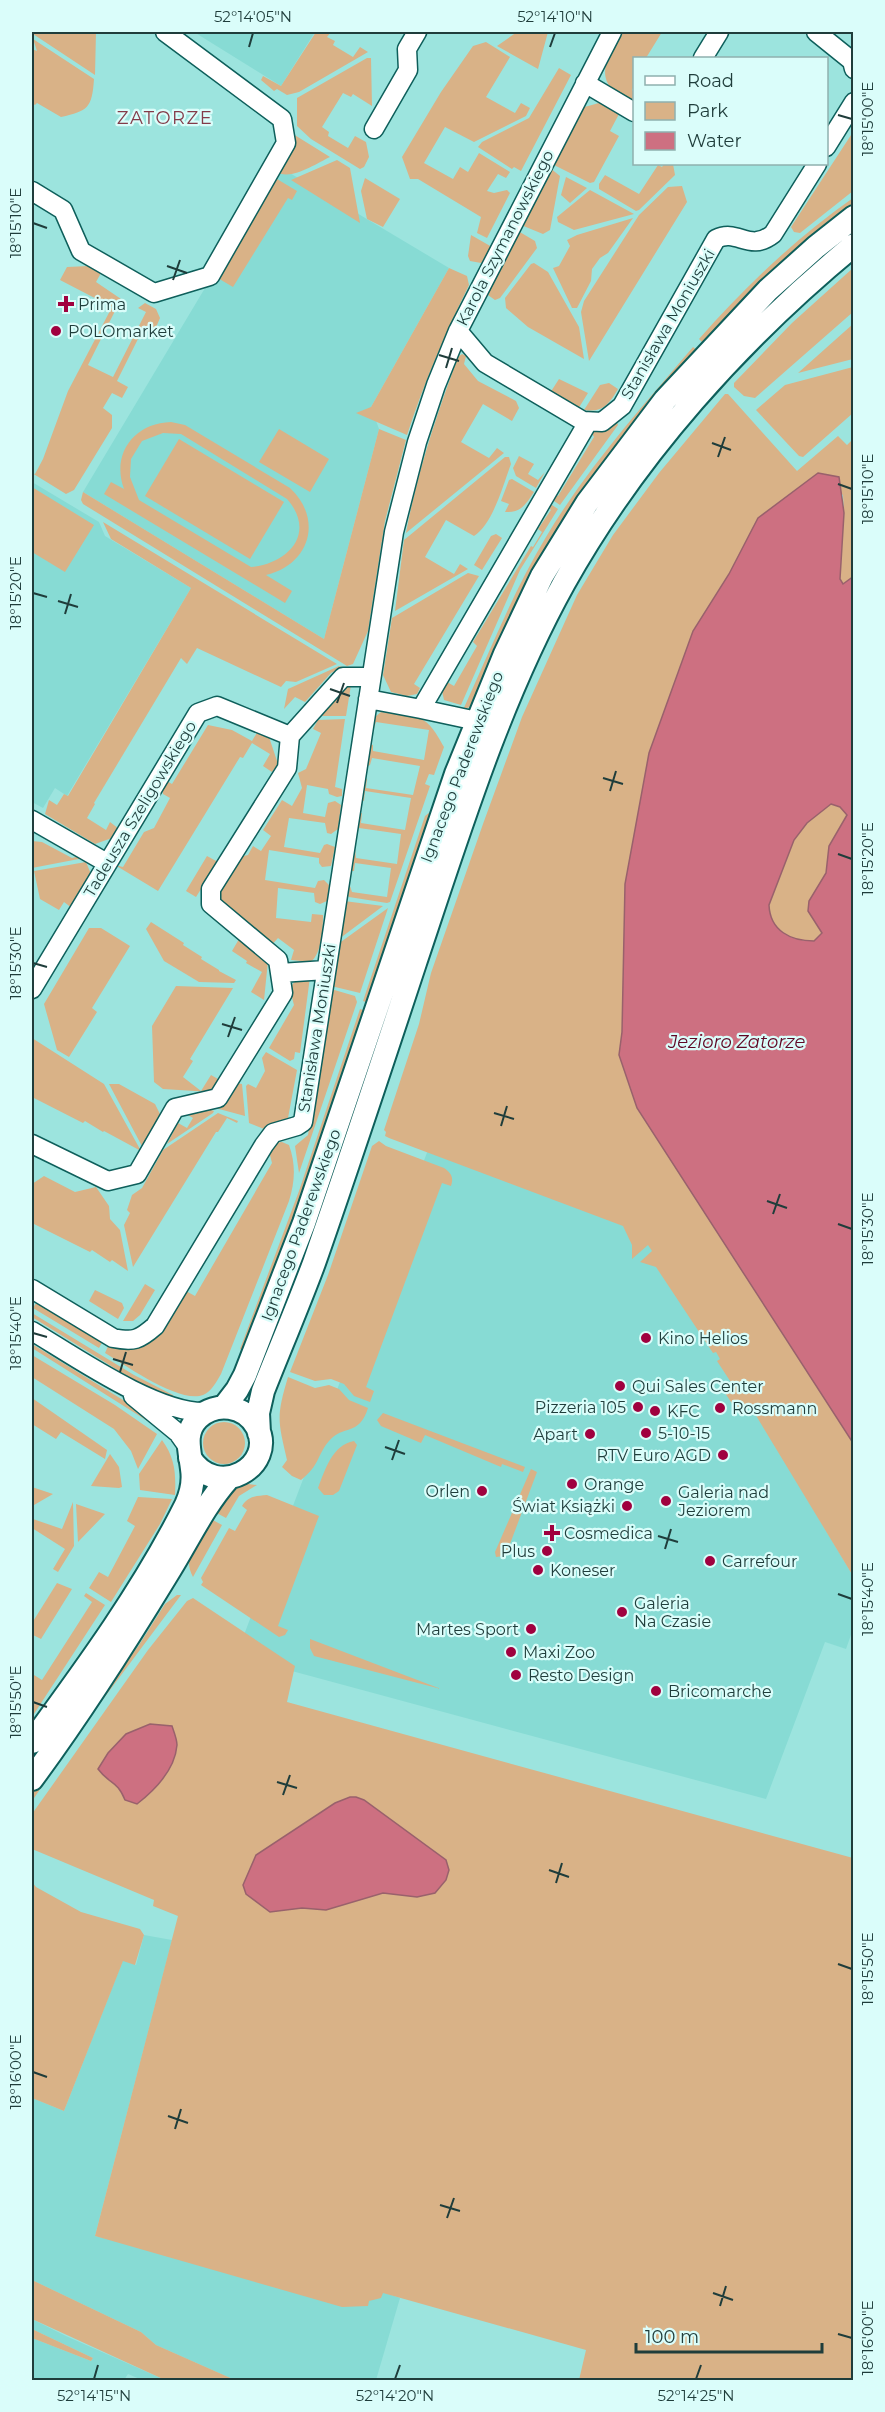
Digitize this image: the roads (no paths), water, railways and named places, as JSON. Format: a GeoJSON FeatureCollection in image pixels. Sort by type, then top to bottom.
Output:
{"type":"FeatureCollection","features":[{"type":"Feature","properties":{"kind":"main road","name":"Ignacego Paderewskiego"},"geometry":{"type":"LineString","coordinates":[[214,1410],[237,1390],[245,1375],[297,1243],[449,794],[514,634],[542,576],[575,521],[665,400],[746,313],[816,247],[854,218]]}},
{"type":"Feature","properties":{"kind":"main road","name":"Ignacego Paderewskiego"},"geometry":{"type":"LineString","coordinates":[[259,1433],[258,1413],[263,1391],[330,1215],[470,800],[508,702],[553,604],[597,529],[646,459],[681,417],[717,375],[776,314],[854,245]]}},
{"type":"Feature","properties":{"kind":"main road"},"geometry":{"type":"LineString","coordinates":[[32,1742],[111,1628],[170,1535],[190,1494],[193,1479],[189,1453],[190,1429],[194,1422],[214,1410],[235,1409],[248,1416],[259,1433],[259,1451],[253,1465],[241,1475],[228,1479],[206,1475],[199,1471],[189,1453]]}},
{"type":"Feature","properties":{"kind":"main road"},"geometry":{"type":"LineString","coordinates":[[32,1779],[69,1728],[172,1566],[214,1494],[228,1479]]}},
{"type":"Feature","properties":{"kind":"street"},"geometry":{"type":"LineString","coordinates":[[32,190],[63,210],[81,250],[154,293],[210,276],[286,143],[282,119],[165,32]]}},
{"type":"Feature","properties":{"kind":"street"},"geometry":{"type":"LineString","coordinates":[[374,129],[408,70],[407,49],[417,32]]}},
{"type":"Feature","properties":{"kind":"street","name":"Karola Szymanowskiego"},"geometry":{"type":"LineString","coordinates":[[368,699],[394,532],[405,485],[436,385],[458,331],[612,32]]}},
{"type":"Feature","properties":{"kind":"street"},"geometry":{"type":"LineString","coordinates":[[704,57],[719,32]]}},
{"type":"Feature","properties":{"kind":"street"},"geometry":{"type":"LineString","coordinates":[[816,32],[852,61],[854,69]]}},
{"type":"Feature","properties":{"kind":"street"},"geometry":{"type":"LineString","coordinates":[[585,83],[633,111]]}},
{"type":"Feature","properties":{"kind":"street"},"geometry":{"type":"LineString","coordinates":[[828,144],[854,102]]}},
{"type":"Feature","properties":{"kind":"street","name":"Stanisława Moniuszki"},"geometry":{"type":"LineString","coordinates":[[588,422],[602,422],[622,406],[716,239],[728,236],[760,242],[773,234],[816,165]]}},
{"type":"Feature","properties":{"kind":"street"},"geometry":{"type":"LineString","coordinates":[[421,709],[588,422],[485,363],[458,331]]}},
{"type":"Feature","properties":{"kind":"street"},"geometry":{"type":"LineString","coordinates":[[32,1144],[108,1181],[137,1174],[175,1108],[219,1098],[283,993],[278,960],[211,904],[211,889],[287,768],[290,736],[343,677],[371,676]]}},
{"type":"Feature","properties":{"kind":"street"},"geometry":{"type":"LineString","coordinates":[[368,699],[477,721]]}},
{"type":"Feature","properties":{"kind":"street","name":"Stanisława Moniuszki"},"geometry":{"type":"LineString","coordinates":[[32,1289],[113,1338],[128,1341],[142,1338],[155,1326],[264,1145],[273,1133],[303,1122],[368,699]]}},
{"type":"Feature","properties":{"kind":"street","name":"Tadeusza Szeligowskiego"},"geometry":{"type":"LineString","coordinates":[[32,989],[198,713],[217,706],[290,736]]}},
{"type":"Feature","properties":{"kind":"street"},"geometry":{"type":"LineString","coordinates":[[32,820],[107,863]]}},
{"type":"Feature","properties":{"kind":"street"},"geometry":{"type":"LineString","coordinates":[[280,973],[326,970]]}},
{"type":"Feature","properties":{"kind":"street"},"geometry":{"type":"LineString","coordinates":[[32,1331],[115,1382],[178,1434],[189,1453]]}},
{"type":"Feature","properties":{"kind":"street"},"geometry":{"type":"LineString","coordinates":[[115,1382],[193,1413],[214,1410]]}},
{"type":"Feature","properties":{"kind":"water","name":"Jezioro Zatorze"},"geometry":{"type":"Polygon","coordinates":[[[818,473],[839,477],[844,513],[840,579],[843,584],[854,576],[853,1443],[637,1108],[619,1055],[622,1032],[625,884],[649,753],[693,631],[729,574],[758,518],[818,473]],[[831,804],[807,823],[794,840],[769,905],[773,922],[783,933],[797,939],[814,941],[822,933],[808,911],[809,901],[826,873],[829,846],[847,815],[840,807],[831,804]]]}},
{"type":"Feature","properties":{"kind":"water"},"geometry":{"type":"Polygon","coordinates":[[[150,1724],[172,1726],[177,1745],[172,1763],[163,1779],[137,1804],[125,1800],[119,1789],[98,1769],[108,1753],[126,1734],[150,1724]]]}},
{"type":"Feature","properties":{"kind":"water"},"geometry":{"type":"Polygon","coordinates":[[[350,1797],[364,1800],[446,1860],[449,1870],[446,1880],[435,1893],[417,1897],[383,1893],[326,1910],[302,1908],[270,1912],[246,1894],[243,1885],[256,1855],[335,1803],[350,1797]]]}},
{"type":"Feature","properties":{"kind":"place","name":"Prima"},"geometry":{"type":"Point","coordinates":[66,304]}},
{"type":"Feature","properties":{"kind":"place","name":"POLOmarket"},"geometry":{"type":"Point","coordinates":[56,331]}},
{"type":"Feature","properties":{"kind":"place","name":"Kino Helios"},"geometry":{"type":"Point","coordinates":[646,1338]}},
{"type":"Feature","properties":{"kind":"place","name":"Qui Sales Center"},"geometry":{"type":"Point","coordinates":[620,1386]}},
{"type":"Feature","properties":{"kind":"place","name":"Pizzeria 105"},"geometry":{"type":"Point","coordinates":[638,1407]}},
{"type":"Feature","properties":{"kind":"place","name":"Rossmann"},"geometry":{"type":"Point","coordinates":[720,1408]}},
{"type":"Feature","properties":{"kind":"place","name":"KFC"},"geometry":{"type":"Point","coordinates":[655,1411]}},
{"type":"Feature","properties":{"kind":"place","name":"5-10-15"},"geometry":{"type":"Point","coordinates":[646,1433]}},
{"type":"Feature","properties":{"kind":"place","name":"Apart"},"geometry":{"type":"Point","coordinates":[590,1434]}},
{"type":"Feature","properties":{"kind":"place","name":"RTV Euro AGD"},"geometry":{"type":"Point","coordinates":[723,1455]}},
{"type":"Feature","properties":{"kind":"place","name":"Orange"},"geometry":{"type":"Point","coordinates":[572,1484]}},
{"type":"Feature","properties":{"kind":"place","name":"Orlen"},"geometry":{"type":"Point","coordinates":[482,1491]}},
{"type":"Feature","properties":{"kind":"place","name":"Galeria nad Jeziorem"},"geometry":{"type":"Point","coordinates":[666,1501]}},
{"type":"Feature","properties":{"kind":"place","name":"Świat Książki"},"geometry":{"type":"Point","coordinates":[627,1506]}},
{"type":"Feature","properties":{"kind":"place","name":"Cosmedica"},"geometry":{"type":"Point","coordinates":[552,1533]}},
{"type":"Feature","properties":{"kind":"place","name":"Plus"},"geometry":{"type":"Point","coordinates":[547,1551]}},
{"type":"Feature","properties":{"kind":"place","name":"Carrefour"},"geometry":{"type":"Point","coordinates":[710,1561]}},
{"type":"Feature","properties":{"kind":"place","name":"Koneser"},"geometry":{"type":"Point","coordinates":[538,1570]}},
{"type":"Feature","properties":{"kind":"place","name":"Galeria Na Czasie"},"geometry":{"type":"Point","coordinates":[622,1612]}},
{"type":"Feature","properties":{"kind":"place","name":"Martes Sport"},"geometry":{"type":"Point","coordinates":[531,1629]}},
{"type":"Feature","properties":{"kind":"place","name":"Maxi Zoo"},"geometry":{"type":"Point","coordinates":[511,1652]}},
{"type":"Feature","properties":{"kind":"place","name":"Resto Design"},"geometry":{"type":"Point","coordinates":[516,1675]}},
{"type":"Feature","properties":{"kind":"place","name":"Bricomarche"},"geometry":{"type":"Point","coordinates":[656,1691]}},
{"type":"Feature","properties":{"kind":"district","name":"ZATORZE"},"geometry":{"type":"Point","coordinates":[165,118]}}]}
